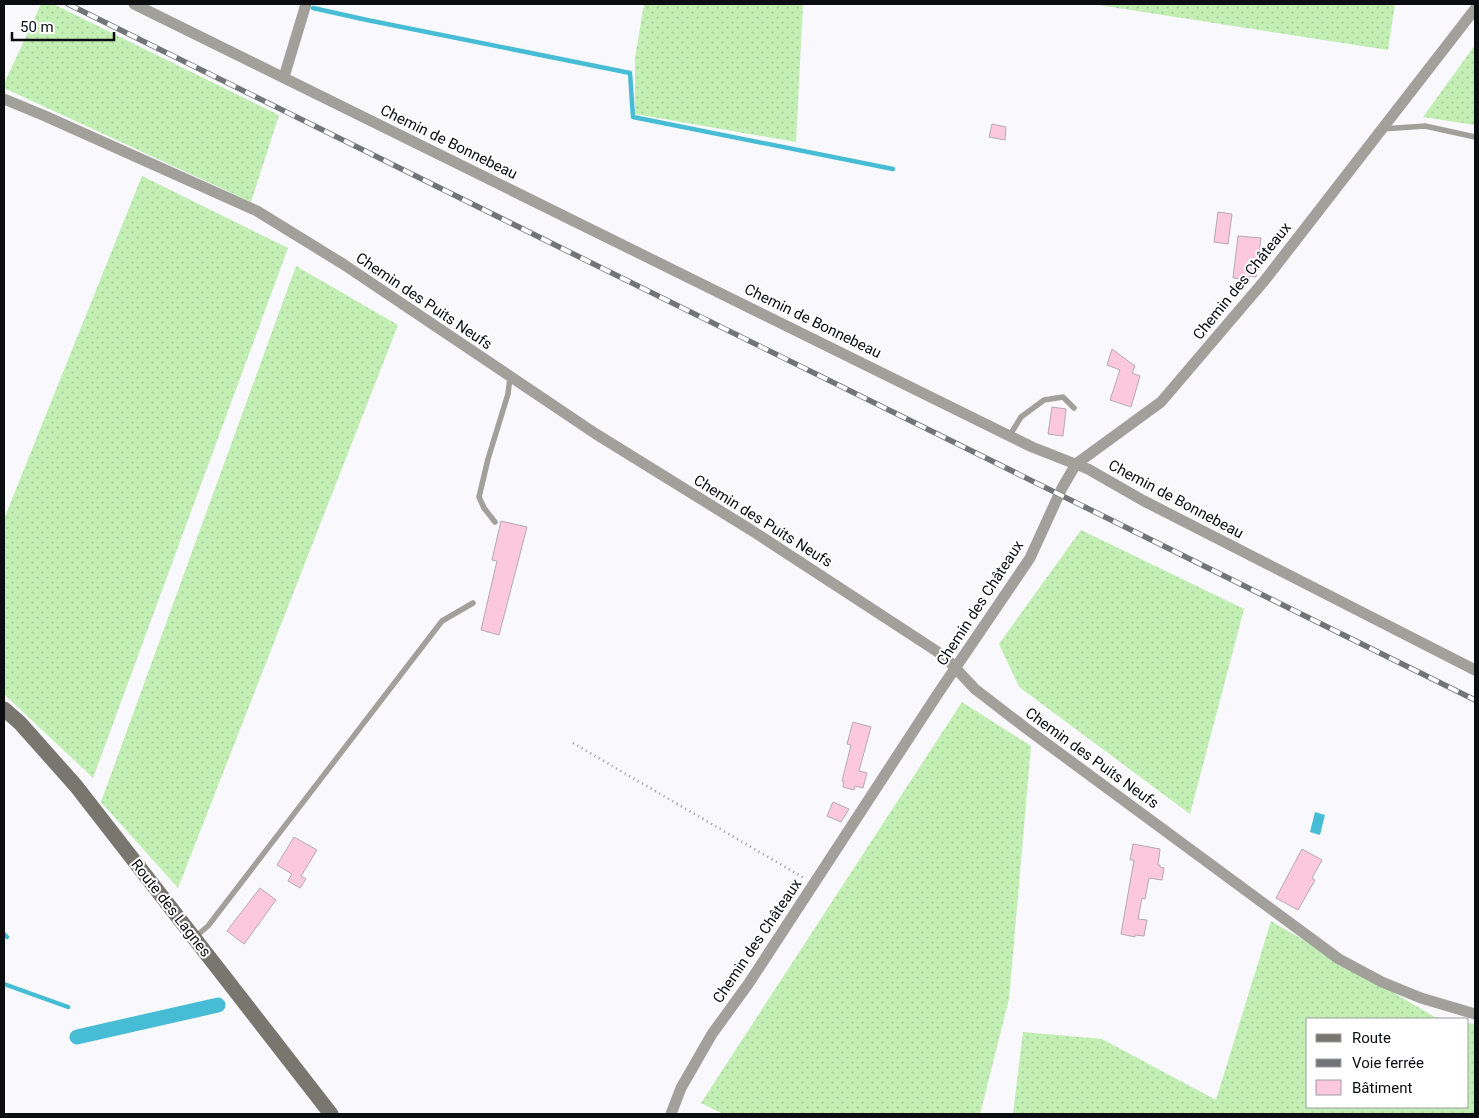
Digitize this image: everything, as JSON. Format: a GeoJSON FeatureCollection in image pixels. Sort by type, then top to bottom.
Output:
{"type":"FeatureCollection","features":[{"type":"Feature","properties":{"kind":"street","name":"Chemin de Bonnebeau"},"geometry":{"type":"LineString","coordinates":[[134,4],[1032,446],[1088,469],[1144,501],[1475,670]]}},
{"type":"Feature","properties":{"kind":"street"},"geometry":{"type":"LineString","coordinates":[[284,77],[306,4]]}},
{"type":"Feature","properties":{"kind":"street","name":"Chemin des Châteaux"},"geometry":{"type":"LineString","coordinates":[[671,1114],[682,1088],[712,1034],[748,983],[1030,558],[1059,494],[1076,464],[1160,402],[1265,280],[1475,9]]}},
{"type":"Feature","properties":{"kind":"street","name":"Chemin des Puits Neufs"},"geometry":{"type":"LineString","coordinates":[[4,99],[257,211],[343,264],[596,434],[751,530],[944,656],[975,689],[1027,730],[1339,959],[1382,982],[1413,995],[1475,1014]]}},
{"type":"Feature","properties":{"kind":"street","name":"Route des Lagnes"},"geometry":{"type":"LineString","coordinates":[[4,709],[20,722],[76,786],[331,1114]]}},
{"type":"Feature","properties":{"kind":"lane"},"geometry":{"type":"LineString","coordinates":[[1382,129],[1425,126],[1475,137]]}},
{"type":"Feature","properties":{"kind":"lane"},"geometry":{"type":"LineString","coordinates":[[494,522],[479,497],[488,459],[508,394],[510,377]]}},
{"type":"Feature","properties":{"kind":"lane"},"geometry":{"type":"LineString","coordinates":[[1010,435],[1021,417],[1044,400],[1063,397],[1074,408]]}},
{"type":"Feature","properties":{"kind":"lane"},"geometry":{"type":"LineString","coordinates":[[194,938],[208,926],[442,621],[473,603]]}},
{"type":"Feature","properties":{"kind":"path"},"geometry":{"type":"LineString","coordinates":[[573,743],[814,884]]}},
{"type":"Feature","properties":{"kind":"green space"},"geometry":{"type":"Polygon","coordinates":[[[41,4],[53,4],[279,115],[251,202],[4,88],[4,84],[41,4]]]}},
{"type":"Feature","properties":{"kind":"green space"},"geometry":{"type":"Polygon","coordinates":[[[644,4],[803,4],[796,142],[635,114],[635,58],[644,4]]]}},
{"type":"Feature","properties":{"kind":"green space"},"geometry":{"type":"Polygon","coordinates":[[[1092,4],[1395,4],[1388,50],[1092,4]]]}},
{"type":"Feature","properties":{"kind":"green space"},"geometry":{"type":"Polygon","coordinates":[[[1475,45],[1475,125],[1423,117],[1475,45]]]}},
{"type":"Feature","properties":{"kind":"green space"},"geometry":{"type":"Polygon","coordinates":[[[142,176],[288,248],[93,778],[4,694],[4,519],[142,176]]]}},
{"type":"Feature","properties":{"kind":"green space"},"geometry":{"type":"Polygon","coordinates":[[[296,266],[398,325],[178,888],[101,802],[296,266]]]}},
{"type":"Feature","properties":{"kind":"green space"},"geometry":{"type":"Polygon","coordinates":[[[1081,530],[1244,609],[1190,814],[1019,687],[999,644],[1081,530]]]}},
{"type":"Feature","properties":{"kind":"green space"},"geometry":{"type":"Polygon","coordinates":[[[962,702],[1031,746],[1009,999],[980,1114],[723,1114],[701,1103],[962,702]]]}},
{"type":"Feature","properties":{"kind":"green space"},"geometry":{"type":"Polygon","coordinates":[[[1271,921],[1435,1017],[1441,1018],[1306,1018],[1306,1108],[1469,1108],[1469,1023],[1475,1024],[1475,1114],[1013,1114],[1023,1032],[1102,1039],[1216,1100],[1271,921]]]}},
{"type":"Feature","properties":{"kind":"water"},"geometry":{"type":"Polygon","coordinates":[[[1315,812],[1325,815],[1320,835],[1310,832],[1315,812]]]}},
{"type":"Feature","properties":{"kind":"building"},"geometry":{"type":"Polygon","coordinates":[[[992,124],[1006,127],[1005,140],[989,137],[992,124]]]}},
{"type":"Feature","properties":{"kind":"building"},"geometry":{"type":"Polygon","coordinates":[[[1218,212],[1232,214],[1228,244],[1214,242],[1218,212]]]}},
{"type":"Feature","properties":{"kind":"building"},"geometry":{"type":"Polygon","coordinates":[[[1238,236],[1261,238],[1256,277],[1249,276],[1249,280],[1233,278],[1238,236]]]}},
{"type":"Feature","properties":{"kind":"building"},"geometry":{"type":"Polygon","coordinates":[[[1112,349],[1135,366],[1132,373],[1140,376],[1131,407],[1110,400],[1120,370],[1107,365],[1112,349]]]}},
{"type":"Feature","properties":{"kind":"building"},"geometry":{"type":"Polygon","coordinates":[[[1052,407],[1066,409],[1063,436],[1048,434],[1052,407]]]}},
{"type":"Feature","properties":{"kind":"building"},"geometry":{"type":"Polygon","coordinates":[[[501,521],[527,527],[499,635],[481,630],[497,561],[492,560],[501,521]]]}},
{"type":"Feature","properties":{"kind":"building"},"geometry":{"type":"Polygon","coordinates":[[[853,722],[871,727],[859,771],[867,773],[863,788],[855,786],[854,790],[843,787],[844,782],[842,781],[851,745],[847,744],[853,722]]]}},
{"type":"Feature","properties":{"kind":"building"},"geometry":{"type":"Polygon","coordinates":[[[833,802],[849,809],[841,822],[827,816],[833,802]]]}},
{"type":"Feature","properties":{"kind":"building"},"geometry":{"type":"Polygon","coordinates":[[[294,837],[317,850],[301,876],[306,879],[300,888],[288,881],[292,874],[277,865],[294,837]]]}},
{"type":"Feature","properties":{"kind":"building"},"geometry":{"type":"Polygon","coordinates":[[[1133,844],[1160,849],[1158,865],[1164,868],[1162,880],[1149,878],[1145,899],[1142,898],[1138,919],[1147,920],[1144,936],[1135,935],[1135,937],[1121,934],[1134,860],[1130,860],[1133,844]]]}},
{"type":"Feature","properties":{"kind":"building"},"geometry":{"type":"Polygon","coordinates":[[[1302,849],[1322,860],[1312,878],[1315,880],[1298,910],[1276,898],[1302,849]]]}},
{"type":"Feature","properties":{"kind":"building"},"geometry":{"type":"Polygon","coordinates":[[[260,888],[276,900],[244,944],[227,931],[260,888]]]}},
{"type":"Feature","properties":{"kind":"waterway"},"geometry":{"type":"LineString","coordinates":[[313,8],[630,73],[633,117],[893,169]]}},
{"type":"Feature","properties":{"kind":"waterway"},"geometry":{"type":"LineString","coordinates":[[4,934],[7,937]]}},
{"type":"Feature","properties":{"kind":"waterway"},"geometry":{"type":"LineString","coordinates":[[4,984],[68,1007]]}},
{"type":"Feature","properties":{"kind":"waterway"},"geometry":{"type":"LineString","coordinates":[[77,1037],[218,1005]]}},
{"type":"Feature","properties":{"kind":"railway"},"geometry":{"type":"LineString","coordinates":[[68,4],[1475,700]]}}]}
